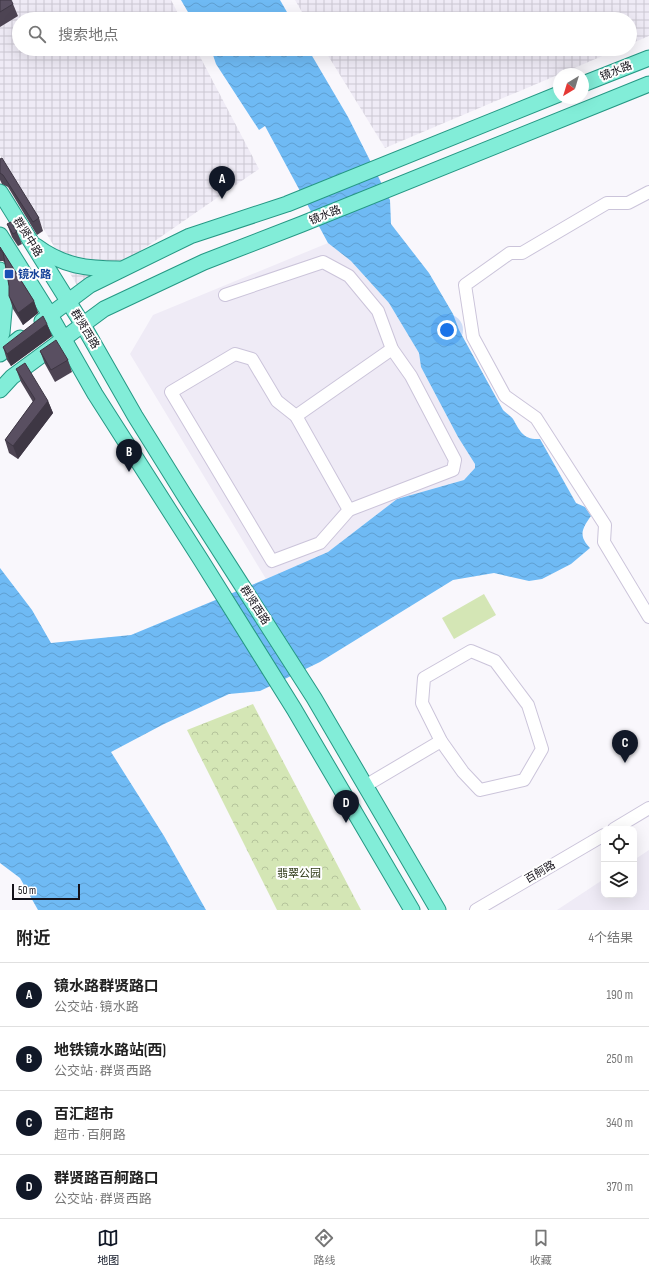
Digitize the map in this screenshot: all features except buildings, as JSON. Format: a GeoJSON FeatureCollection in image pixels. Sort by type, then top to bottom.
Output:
{"type":"FeatureCollection","features":[{"type":"Feature","properties":{"kind":"main road","name":"镜水路"},"geometry":{"type":"LineString","coordinates":[[589,82],[649,58]]}},
{"type":"Feature","properties":{"kind":"main road","name":"镜水路"},"geometry":{"type":"LineString","coordinates":[[0,390],[12,377],[104,309],[204,262],[649,84]]}},
{"type":"Feature","properties":{"kind":"main road"},"geometry":{"type":"LineString","coordinates":[[0,354],[90,285],[190,236],[287,204],[553,96]]}},
{"type":"Feature","properties":{"kind":"main road","name":"群贤中路"},"geometry":{"type":"LineString","coordinates":[[0,192],[68,302]]}},
{"type":"Feature","properties":{"kind":"main road","name":"群贤中路"},"geometry":{"type":"LineString","coordinates":[[0,235],[50,315]]}},
{"type":"Feature","properties":{"kind":"main road"},"geometry":{"type":"LineString","coordinates":[[31,242],[47,254],[73,266],[103,269],[124,268]]}},
{"type":"Feature","properties":{"kind":"main road"},"geometry":{"type":"LineString","coordinates":[[0,270],[5,300],[2,333],[0,338]]}},
{"type":"Feature","properties":{"kind":"main road","name":"群贤西路"},"geometry":{"type":"LineString","coordinates":[[68,302],[83,325],[135,416],[314,698],[438,910]]}},
{"type":"Feature","properties":{"kind":"main road","name":"群贤西路"},"geometry":{"type":"LineString","coordinates":[[50,315],[95,394],[294,709],[412,910]]}},
{"type":"Feature","properties":{"kind":"street"},"geometry":{"type":"LineString","coordinates":[[649,192],[628,203],[607,203],[522,253],[510,253],[464,285],[472,337],[505,396],[536,418],[604,525],[604,542],[649,618]]}},
{"type":"Feature","properties":{"kind":"street"},"geometry":{"type":"LineString","coordinates":[[225,294],[323,262],[349,276],[378,311],[392,349],[411,376],[456,460],[453,470],[349,510],[320,543],[272,561],[171,392],[235,354],[252,359],[277,401],[296,416],[349,510]]}},
{"type":"Feature","properties":{"kind":"street"},"geometry":{"type":"LineString","coordinates":[[296,416],[392,349]]}},
{"type":"Feature","properties":{"kind":"street"},"geometry":{"type":"LineString","coordinates":[[472,651],[495,661],[528,705],[542,749],[524,780],[480,790],[462,772],[441,741],[422,703],[424,678],[472,651]]}},
{"type":"Feature","properties":{"kind":"street"},"geometry":{"type":"LineString","coordinates":[[365,786],[441,741]]}},
{"type":"Feature","properties":{"kind":"street"},"geometry":{"type":"LineString","coordinates":[[619,826],[649,808]]}},
{"type":"Feature","properties":{"kind":"street","name":"百舸路"},"geometry":{"type":"LineString","coordinates":[[476,910],[601,837]]}},
{"type":"Feature","properties":{"kind":"shaded area"},"geometry":{"type":"Polygon","coordinates":[[[0,0],[171,0],[177,12],[12,12],[12,56],[200,56],[259,169],[81,292],[0,155],[0,0]]]}},
{"type":"Feature","properties":{"kind":"shaded area"},"geometry":{"type":"Polygon","coordinates":[[[295,0],[649,0],[649,36],[637,41],[637,12],[302,12],[295,0]]]}},
{"type":"Feature","properties":{"kind":"shaded area"},"geometry":{"type":"Polygon","coordinates":[[[328,56],[602,56],[574,68],[553,68],[553,77],[385,148],[328,56]]]}},
{"type":"Feature","properties":{"kind":"shaded area"},"geometry":{"type":"Polygon","coordinates":[[[328,243],[351,261],[389,303],[419,353],[421,367],[458,437],[475,464],[475,468],[464,480],[397,499],[328,552],[266,579],[130,354],[153,315],[328,243]]]}},
{"type":"Feature","properties":{"kind":"shaded area"},"geometry":{"type":"Polygon","coordinates":[[[649,850],[649,910],[557,910],[601,881],[601,898],[637,898],[637,858],[649,850]]]}},
{"type":"Feature","properties":{"kind":"green space"},"geometry":{"type":"Polygon","coordinates":[[[484,594],[496,615],[454,639],[442,618],[484,594]]]}},
{"type":"Feature","properties":{"kind":"green space","name":"翡翠公园"},"geometry":{"type":"Polygon","coordinates":[[[253,704],[361,910],[277,910],[187,730],[253,704]]]}},
{"type":"Feature","properties":{"kind":"water"},"geometry":{"type":"Polygon","coordinates":[[[181,0],[280,0],[287,12],[188,12],[181,0]]]}},
{"type":"Feature","properties":{"kind":"water"},"geometry":{"type":"Polygon","coordinates":[[[213,56],[312,56],[348,117],[390,200],[391,224],[429,273],[453,314],[459,330],[503,410],[512,418],[523,434],[530,438],[540,439],[576,503],[585,507],[591,516],[585,525],[583,532],[584,539],[590,548],[571,564],[542,579],[529,581],[494,573],[453,580],[320,662],[260,691],[229,694],[164,724],[111,752],[164,836],[206,910],[38,910],[20,878],[0,863],[0,568],[32,610],[51,643],[131,635],[328,552],[397,499],[464,480],[475,468],[475,464],[458,437],[421,367],[419,353],[389,303],[351,261],[328,243],[265,126],[259,130],[216,64],[213,56]]]}},
{"type":"Feature","properties":{"kind":"place","name":"镜水路群贤路口"},"geometry":{"type":"Point","coordinates":[222,199]}},
{"type":"Feature","properties":{"kind":"place","name":"镜水路"},"geometry":{"type":"Point","coordinates":[9,274]}},
{"type":"Feature","properties":{"kind":"place","name":"地铁镜水路站(西)"},"geometry":{"type":"Point","coordinates":[129,472]}},
{"type":"Feature","properties":{"kind":"place","name":"百汇超市"},"geometry":{"type":"Point","coordinates":[625,763]}},
{"type":"Feature","properties":{"kind":"place","name":"群贤路百舸路口"},"geometry":{"type":"Point","coordinates":[346,823]}}]}
